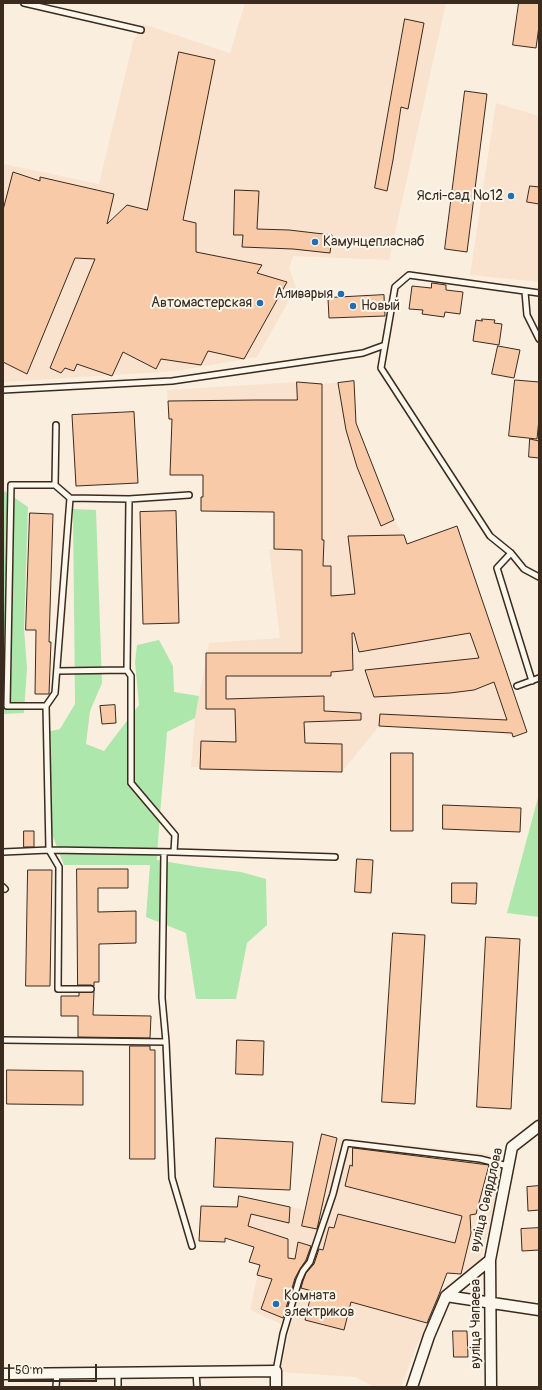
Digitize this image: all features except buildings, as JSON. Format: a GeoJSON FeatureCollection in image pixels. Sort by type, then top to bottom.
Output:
{"type":"FeatureCollection","features":[{"type":"Feature","properties":{"kind":"street","name":"вуліца Свярдлова"},"geometry":{"type":"LineString","coordinates":[[412,1387],[429,1336],[446,1296],[490,1260],[512,1147],[538,1128]]}},
{"type":"Feature","properties":{"kind":"street","name":"вуліца Чапаева"},"geometry":{"type":"LineString","coordinates":[[490,1260],[491,1387]]}},
{"type":"Feature","properties":{"kind":"street"},"geometry":{"type":"LineString","coordinates":[[446,1296],[539,1310]]}},
{"type":"Feature","properties":{"kind":"street"},"geometry":{"type":"LineString","coordinates":[[3,1374],[276,1371],[276,1387]]}},
{"type":"Feature","properties":{"kind":"lane"},"geometry":{"type":"LineString","coordinates":[[24,3],[141,30]]}},
{"type":"Feature","properties":{"kind":"lane"},"geometry":{"type":"LineString","coordinates":[[539,293],[409,275],[396,287],[381,368],[490,536],[511,553],[524,569],[539,578]]}},
{"type":"Feature","properties":{"kind":"lane"},"geometry":{"type":"LineString","coordinates":[[525,292],[527,315],[539,338]]}},
{"type":"Feature","properties":{"kind":"lane"},"geometry":{"type":"LineString","coordinates":[[3,390],[172,381],[363,353],[385,345]]}},
{"type":"Feature","properties":{"kind":"lane"},"geometry":{"type":"LineString","coordinates":[[55,485],[56,425]]}},
{"type":"Feature","properties":{"kind":"lane"},"geometry":{"type":"LineString","coordinates":[[46,706],[7,706],[11,485],[55,485],[70,498],[130,499],[189,495]]}},
{"type":"Feature","properties":{"kind":"lane"},"geometry":{"type":"LineString","coordinates":[[70,498],[55,693],[46,706],[49,850],[59,867],[58,989],[91,989]]}},
{"type":"Feature","properties":{"kind":"lane"},"geometry":{"type":"LineString","coordinates":[[130,499],[127,670],[131,676],[131,783],[175,835],[174,852]]}},
{"type":"Feature","properties":{"kind":"lane"},"geometry":{"type":"LineString","coordinates":[[511,553],[497,568],[532,681]]}},
{"type":"Feature","properties":{"kind":"lane"},"geometry":{"type":"LineString","coordinates":[[57,671],[127,670]]}},
{"type":"Feature","properties":{"kind":"lane"},"geometry":{"type":"LineString","coordinates":[[517,686],[539,678]]}},
{"type":"Feature","properties":{"kind":"lane"},"geometry":{"type":"LineString","coordinates":[[3,852],[49,850],[335,857]]}},
{"type":"Feature","properties":{"kind":"lane"},"geometry":{"type":"LineString","coordinates":[[164,852],[162,998],[166,1042],[172,1178],[192,1246]]}},
{"type":"Feature","properties":{"kind":"lane"},"geometry":{"type":"LineString","coordinates":[[3,1040],[166,1042]]}},
{"type":"Feature","properties":{"kind":"lane"},"geometry":{"type":"LineString","coordinates":[[276,1371],[283,1334],[299,1280],[303,1271],[310,1262],[334,1194],[346,1143],[480,1159],[508,1166]]}},
{"type":"Feature","properties":{"kind":"lane"},"geometry":{"type":"LineString","coordinates":[[118,1372],[118,1387]]}},
{"type":"Feature","properties":{"kind":"lane"},"geometry":{"type":"LineString","coordinates":[[196,1372],[197,1387]]}},
{"type":"Feature","properties":{"kind":"lane"},"geometry":{"type":"LineString","coordinates":[[56,1387],[57,1373]]}},
{"type":"Feature","properties":{"kind":"shaded area"},"geometry":{"type":"Polygon","coordinates":[[[245,3],[446,3],[389,260],[293,256],[289,268],[296,288],[257,357],[176,371],[3,382],[4,164],[99,184],[133,42],[143,24],[230,53],[245,3]]]}},
{"type":"Feature","properties":{"kind":"shaded area","name":"Яслі-сад №12"},"geometry":{"type":"Polygon","coordinates":[[[496,103],[539,116],[539,282],[470,275],[496,103]]]}},
{"type":"Feature","properties":{"kind":"shaded area"},"geometry":{"type":"Polygon","coordinates":[[[354,381],[356,423],[394,520],[404,535],[407,544],[457,526],[527,732],[513,737],[497,732],[379,726],[342,772],[191,767],[195,718],[209,643],[280,638],[269,549],[274,549],[274,512],[201,511],[203,475],[170,475],[172,426],[169,419],[167,390],[297,382],[322,384],[354,381]]]}},
{"type":"Feature","properties":{"kind":"shaded area"},"geometry":{"type":"Polygon","coordinates":[[[322,1134],[337,1138],[489,1154],[501,1180],[480,1261],[461,1274],[447,1273],[430,1324],[418,1342],[401,1387],[374,1387],[356,1377],[280,1372],[290,1328],[250,1310],[260,1265],[249,1262],[254,1247],[236,1241],[236,1211],[239,1196],[305,1210],[322,1134]]]}},
{"type":"Feature","properties":{"kind":"green space"},"geometry":{"type":"Polygon","coordinates":[[[3,490],[28,507],[24,629],[27,668],[24,713],[3,714],[3,490]]]}},
{"type":"Feature","properties":{"kind":"green space"},"geometry":{"type":"Polygon","coordinates":[[[73,509],[96,510],[102,683],[90,711],[86,744],[104,751],[139,705],[135,662],[137,645],[159,640],[173,666],[174,692],[199,696],[195,718],[167,732],[157,860],[241,872],[266,879],[267,925],[247,943],[236,999],[196,999],[186,933],[146,917],[150,865],[64,865],[48,824],[47,732],[60,729],[75,704],[73,509]]]}},
{"type":"Feature","properties":{"kind":"green space"},"geometry":{"type":"Polygon","coordinates":[[[539,794],[539,917],[507,913],[539,794]]]}},
{"type":"Feature","properties":{"kind":"place","name":"Яслі-сад №12"},"geometry":{"type":"Point","coordinates":[511,196]}},
{"type":"Feature","properties":{"kind":"place","name":"Камунцепласнаб"},"geometry":{"type":"Point","coordinates":[315,242]}},
{"type":"Feature","properties":{"kind":"place","name":"Аливарыя"},"geometry":{"type":"Point","coordinates":[341,294]}},
{"type":"Feature","properties":{"kind":"place","name":"Автомастерская"},"geometry":{"type":"Point","coordinates":[260,303]}},
{"type":"Feature","properties":{"kind":"place","name":"Новый"},"geometry":{"type":"Point","coordinates":[353,306]}},
{"type":"Feature","properties":{"kind":"place","name":"Комната электриков"},"geometry":{"type":"Point","coordinates":[276,1304]}}]}
